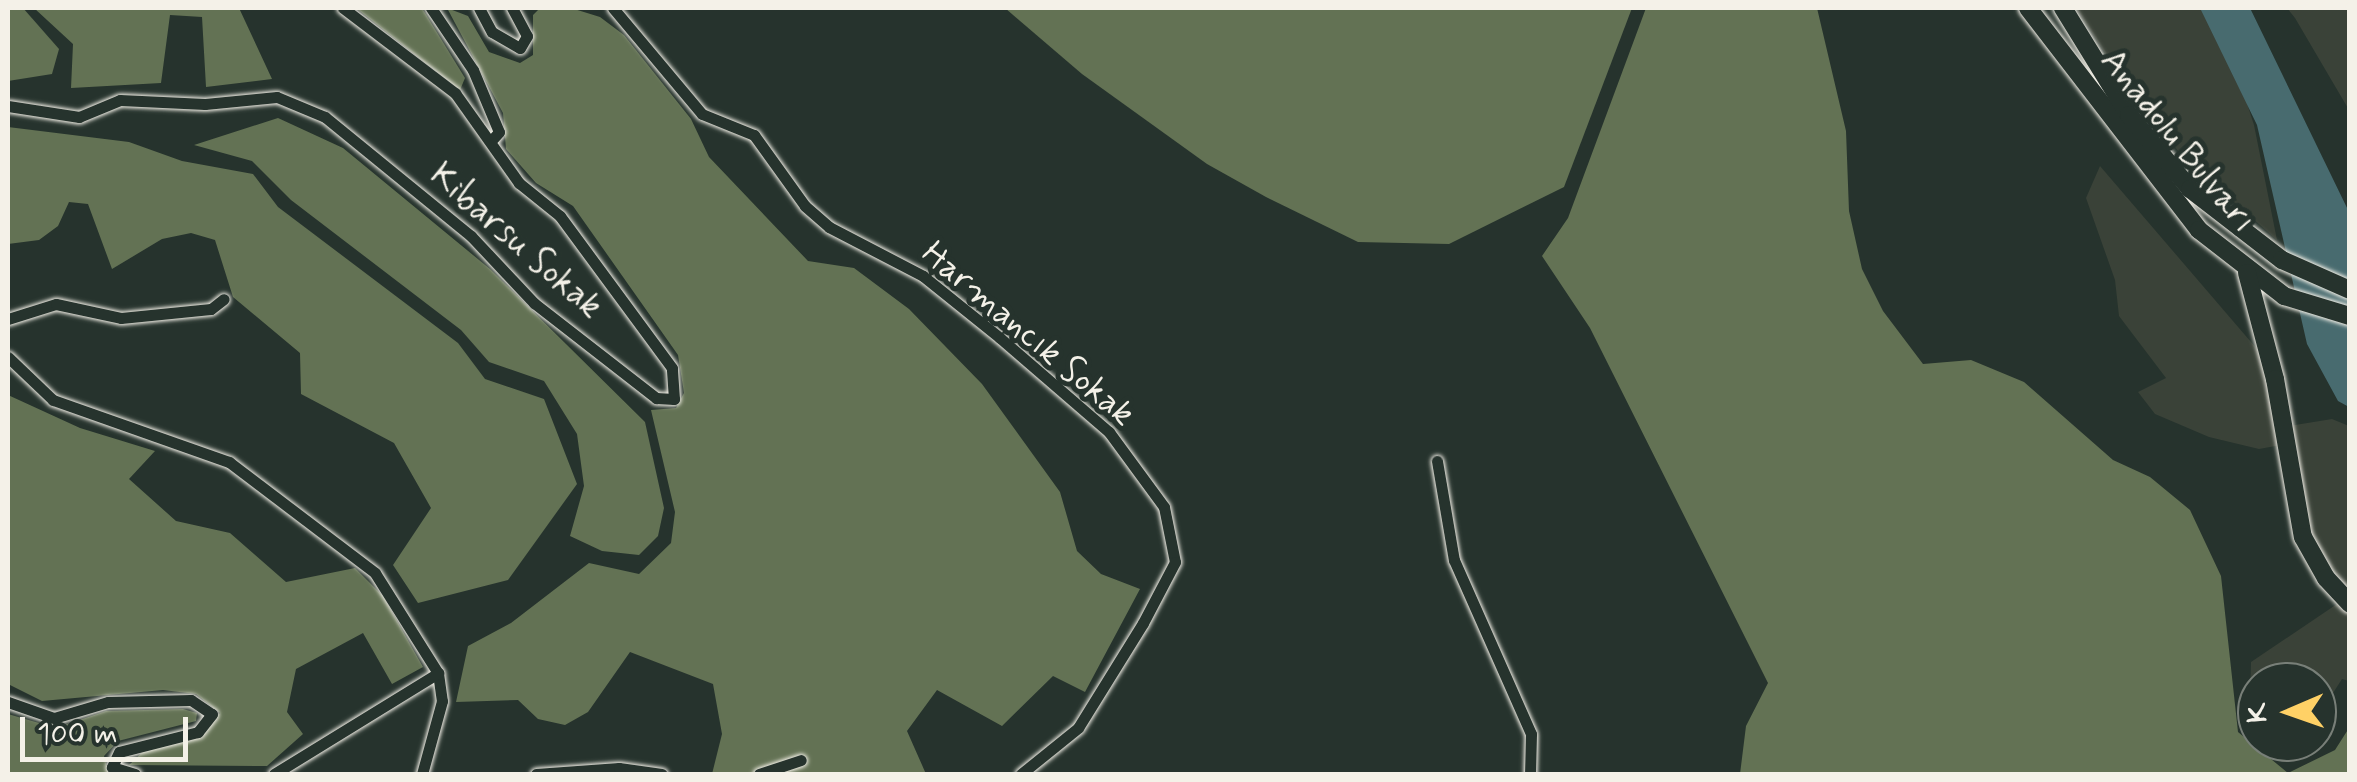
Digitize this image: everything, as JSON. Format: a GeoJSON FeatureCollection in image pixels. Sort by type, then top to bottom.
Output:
{"type":"FeatureCollection","features":[{"type":"Feature","properties":{"kind":"street"},"geometry":{"type":"LineString","coordinates":[[344,8],[455,93],[490,142],[499,132],[480,86],[431,8]]}},
{"type":"Feature","properties":{"kind":"street"},"geometry":{"type":"LineString","coordinates":[[478,8],[492,32],[520,48],[527,36],[512,8]]}},
{"type":"Feature","properties":{"kind":"street","name":"Harmancık Sokak"},"geometry":{"type":"LineString","coordinates":[[613,8],[702,114],[754,135],[805,206],[829,227],[923,276],[1000,338],[1109,432],[1164,507],[1174,562],[1143,623],[1078,728],[1021,774]]}},
{"type":"Feature","properties":{"kind":"street","name":"Anadolu Bulvarı"},"geometry":{"type":"LineString","coordinates":[[2028,8],[2187,215],[2248,273],[2284,296],[2350,316]]}},
{"type":"Feature","properties":{"kind":"street","name":"Anadolu Bulvarı"},"geometry":{"type":"LineString","coordinates":[[2063,8],[2129,115],[2190,189],[2282,260],[2350,290]]}},
{"type":"Feature","properties":{"kind":"street","name":"Kibarsu Sokak"},"geometry":{"type":"LineString","coordinates":[[8,106],[79,116],[120,100],[185,104],[277,97],[325,117],[471,236],[534,303],[656,398],[674,400],[672,368],[615,286],[560,216],[519,183],[490,142]]}},
{"type":"Feature","properties":{"kind":"street"},"geometry":{"type":"LineString","coordinates":[[2248,273],[2275,378],[2303,537],[2326,578],[2350,604]]}},
{"type":"Feature","properties":{"kind":"street"},"geometry":{"type":"LineString","coordinates":[[8,320],[56,304],[121,318],[211,309],[224,299]]}},
{"type":"Feature","properties":{"kind":"street"},"geometry":{"type":"LineString","coordinates":[[8,357],[52,400],[229,462],[375,573],[438,673],[442,702],[422,774]]}},
{"type":"Feature","properties":{"kind":"street"},"geometry":{"type":"LineString","coordinates":[[1437,461],[1454,560],[1531,734],[1530,774]]}},
{"type":"Feature","properties":{"kind":"street"},"geometry":{"type":"LineString","coordinates":[[274,774],[438,673]]}},
{"type":"Feature","properties":{"kind":"street"},"geometry":{"type":"LineString","coordinates":[[8,702],[54,718],[108,702],[191,700],[212,714],[198,732],[119,752],[112,767],[135,774]]}},
{"type":"Feature","properties":{"kind":"street"},"geometry":{"type":"LineString","coordinates":[[759,774],[801,760]]}},
{"type":"Feature","properties":{"kind":"street"},"geometry":{"type":"LineString","coordinates":[[536,774],[619,768],[662,774]]}},
{"type":"Feature","properties":{"kind":"shaded area"},"geometry":{"type":"Polygon","coordinates":[[[2076,8],[2204,8],[2232,57],[2254,125],[2277,240],[2184,158],[2131,93],[2076,8]]]}},
{"type":"Feature","properties":{"kind":"shaded area"},"geometry":{"type":"Polygon","coordinates":[[[2287,8],[2349,8],[2349,110],[2295,18],[2287,8]]]}},
{"type":"Feature","properties":{"kind":"shaded area"},"geometry":{"type":"Polygon","coordinates":[[[2100,166],[2263,356],[2276,428],[2332,419],[2349,426],[2349,681],[2342,679],[2337,687],[2337,662],[2251,662],[2337,604],[2325,589],[2281,445],[2259,449],[2209,437],[2155,414],[2138,392],[2166,378],[2119,316],[2115,280],[2086,198],[2100,166]]]}},
{"type":"Feature","properties":{"kind":"green space"},"geometry":{"type":"Polygon","coordinates":[[[8,8],[23,8],[59,49],[52,74],[8,81],[8,8]]]}},
{"type":"Feature","properties":{"kind":"green space"},"geometry":{"type":"Polygon","coordinates":[[[34,8],[239,8],[272,79],[206,87],[202,17],[170,15],[161,83],[71,88],[73,44],[34,8]]]}},
{"type":"Feature","properties":{"kind":"green space"},"geometry":{"type":"Polygon","coordinates":[[[356,8],[422,8],[465,78],[460,90],[356,8]]]}},
{"type":"Feature","properties":{"kind":"green space"},"geometry":{"type":"Polygon","coordinates":[[[447,8],[468,16],[489,52],[520,63],[533,55],[533,15],[540,8],[571,8],[600,17],[624,35],[691,119],[709,157],[808,261],[854,268],[909,309],[982,384],[1060,492],[1077,551],[1101,574],[1140,589],[1085,692],[1053,676],[1002,726],[937,690],[907,731],[926,774],[712,774],[722,734],[713,684],[630,652],[588,712],[565,725],[538,719],[518,700],[456,702],[468,646],[511,623],[589,563],[639,574],[671,543],[675,512],[651,410],[676,408],[684,393],[678,355],[573,206],[536,183],[506,149],[503,113],[447,8]]]}},
{"type":"Feature","properties":{"kind":"green space"},"geometry":{"type":"Polygon","coordinates":[[[1005,8],[1632,8],[1564,187],[1449,244],[1358,242],[1266,197],[1207,164],[1082,74],[1005,8]]]}},
{"type":"Feature","properties":{"kind":"green space"},"geometry":{"type":"Polygon","coordinates":[[[1646,8],[1817,8],[1846,131],[1849,211],[1862,269],[1883,311],[1923,364],[1971,360],[2024,382],[2113,460],[2150,477],[2190,510],[2221,576],[2237,723],[2237,762],[2275,762],[2288,773],[2310,762],[2337,762],[2337,747],[2349,728],[2349,774],[1740,774],[1746,726],[1768,683],[1590,328],[1542,256],[1568,218],[1646,8]]]}},
{"type":"Feature","properties":{"kind":"green space"},"geometry":{"type":"Polygon","coordinates":[[[278,118],[343,148],[490,269],[645,422],[664,508],[658,536],[639,555],[602,551],[570,536],[584,486],[577,434],[544,381],[489,362],[461,330],[291,200],[252,161],[194,145],[278,118]]]}},
{"type":"Feature","properties":{"kind":"green space"},"geometry":{"type":"Polygon","coordinates":[[[8,127],[129,142],[182,161],[253,174],[278,207],[458,343],[485,379],[544,399],[577,484],[508,580],[418,603],[393,565],[431,508],[394,443],[301,394],[300,353],[233,297],[215,240],[191,233],[162,239],[112,269],[88,204],[69,202],[58,226],[39,240],[8,244],[8,127]]]}},
{"type":"Feature","properties":{"kind":"green space"},"geometry":{"type":"Polygon","coordinates":[[[8,395],[80,428],[155,451],[129,479],[176,521],[230,533],[286,582],[355,568],[383,596],[423,667],[392,684],[363,633],[296,669],[287,712],[303,734],[267,766],[129,765],[149,746],[199,735],[220,713],[196,694],[163,690],[42,701],[8,684],[8,395]]]}},
{"type":"Feature","properties":{"kind":"green space"},"geometry":{"type":"Polygon","coordinates":[[[183,709],[197,713],[196,721],[118,741],[104,756],[109,774],[8,774],[8,714],[56,728],[106,711],[183,709]]]}},
{"type":"Feature","properties":{"kind":"water"},"geometry":{"type":"Polygon","coordinates":[[[2200,8],[2250,8],[2349,212],[2349,407],[2338,401],[2307,344],[2257,125],[2200,8]]]}}]}
